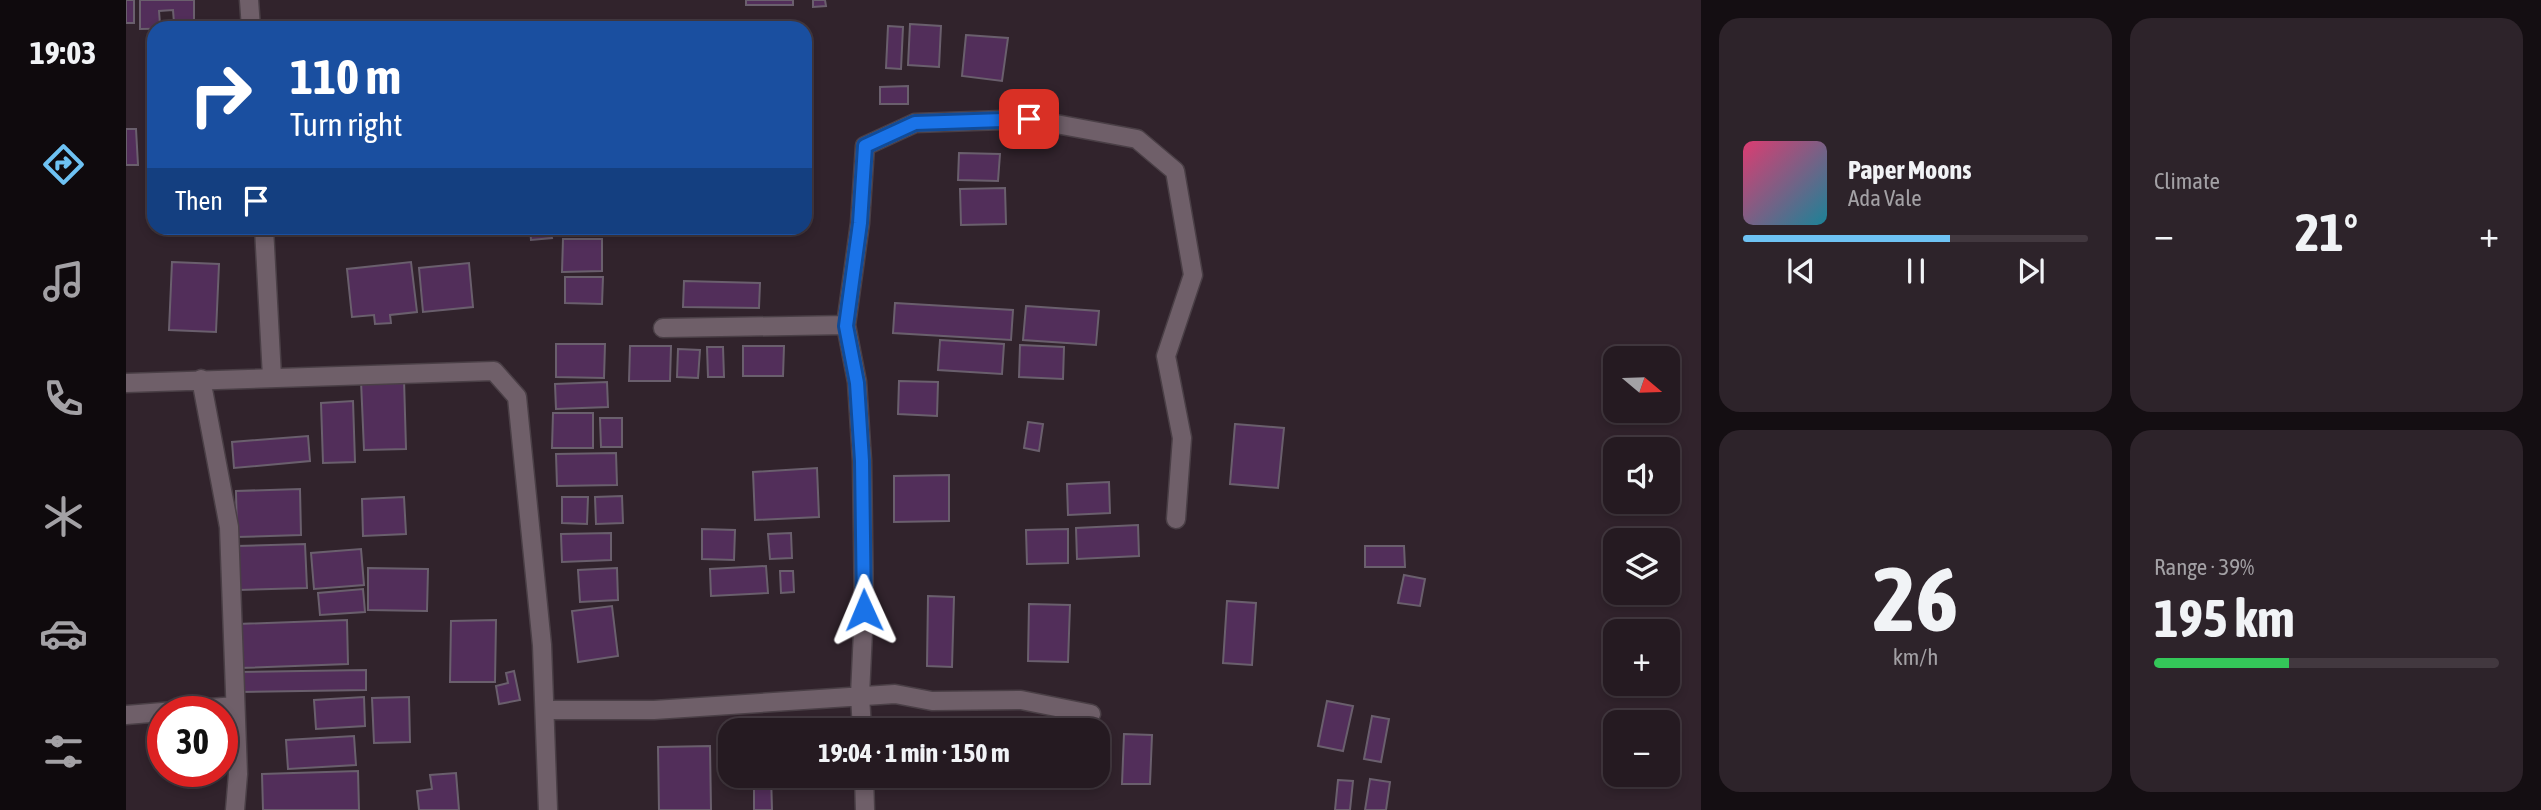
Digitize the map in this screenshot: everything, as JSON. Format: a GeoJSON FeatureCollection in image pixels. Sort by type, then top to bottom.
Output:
{"type":"FeatureCollection","features":[{"type":"Feature","properties":{"kind":"street"},"geometry":{"type":"LineString","coordinates":[[249,0],[250,21]]}},
{"type":"Feature","properties":{"kind":"street"},"geometry":{"type":"LineString","coordinates":[[861,718],[864,610],[862,461],[857,383],[846,326],[860,223],[865,146],[915,123],[1029,119],[1137,139],[1175,171],[1193,275],[1166,356],[1182,438],[1176,519]]}},
{"type":"Feature","properties":{"kind":"street"},"geometry":{"type":"LineString","coordinates":[[264,235],[272,377]]}},
{"type":"Feature","properties":{"kind":"street"},"geometry":{"type":"LineString","coordinates":[[663,328],[846,326]]}},
{"type":"Feature","properties":{"kind":"street"},"geometry":{"type":"LineString","coordinates":[[126,383],[494,371],[517,397],[542,645],[548,810]]}},
{"type":"Feature","properties":{"kind":"street"},"geometry":{"type":"LineString","coordinates":[[201,379],[229,527],[235,696]]}},
{"type":"Feature","properties":{"kind":"street"},"geometry":{"type":"LineString","coordinates":[[545,710],[654,710],[895,694],[932,701],[1021,700],[1091,715]]}},
{"type":"Feature","properties":{"kind":"street"},"geometry":{"type":"LineString","coordinates":[[126,715],[147,713]]}},
{"type":"Feature","properties":{"kind":"street"},"geometry":{"type":"LineString","coordinates":[[235,810],[237,787]]}},
{"type":"Feature","properties":{"kind":"street"},"geometry":{"type":"LineString","coordinates":[[864,788],[865,810]]}},
{"type":"Feature","properties":{"kind":"building"},"geometry":{"type":"Polygon","coordinates":[[[126,0],[134,0],[134,23],[126,23],[126,0]]]}},
{"type":"Feature","properties":{"kind":"building"},"geometry":{"type":"Polygon","coordinates":[[[140,0],[194,0],[194,21],[174,21],[173,10],[159,11],[160,21],[147,21],[147,29],[140,29],[140,0]]]}},
{"type":"Feature","properties":{"kind":"building"},"geometry":{"type":"Polygon","coordinates":[[[746,0],[793,0],[793,5],[746,5],[746,0]]]}},
{"type":"Feature","properties":{"kind":"building"},"geometry":{"type":"Polygon","coordinates":[[[813,0],[825,0],[826,6],[813,7],[813,0]]]}},
{"type":"Feature","properties":{"kind":"building"},"geometry":{"type":"Polygon","coordinates":[[[910,24],[941,26],[939,67],[908,65],[910,24]]]}},
{"type":"Feature","properties":{"kind":"building"},"geometry":{"type":"Polygon","coordinates":[[[888,26],[903,27],[901,69],[886,68],[888,26]]]}},
{"type":"Feature","properties":{"kind":"building"},"geometry":{"type":"Polygon","coordinates":[[[966,35],[1008,38],[1002,81],[962,76],[966,35]]]}},
{"type":"Feature","properties":{"kind":"building"},"geometry":{"type":"Polygon","coordinates":[[[908,86],[908,104],[880,104],[880,87],[908,86]]]}},
{"type":"Feature","properties":{"kind":"building"},"geometry":{"type":"Polygon","coordinates":[[[126,129],[136,129],[138,165],[126,165],[126,129]]]}},
{"type":"Feature","properties":{"kind":"building"},"geometry":{"type":"Polygon","coordinates":[[[959,153],[1000,154],[998,181],[958,180],[959,153]]]}},
{"type":"Feature","properties":{"kind":"building"},"geometry":{"type":"Polygon","coordinates":[[[1005,188],[1006,224],[961,225],[960,189],[1005,188]]]}},
{"type":"Feature","properties":{"kind":"building"},"geometry":{"type":"Polygon","coordinates":[[[531,235],[551,235],[552,238],[531,240],[531,235]]]}},
{"type":"Feature","properties":{"kind":"building"},"geometry":{"type":"Polygon","coordinates":[[[563,239],[602,239],[602,271],[562,272],[563,239]]]}},
{"type":"Feature","properties":{"kind":"building"},"geometry":{"type":"Polygon","coordinates":[[[172,262],[219,264],[216,332],[169,330],[172,262]]]}},
{"type":"Feature","properties":{"kind":"building"},"geometry":{"type":"Polygon","coordinates":[[[411,262],[417,312],[390,315],[391,323],[375,324],[374,315],[352,317],[347,269],[411,262]]]}},
{"type":"Feature","properties":{"kind":"building"},"geometry":{"type":"Polygon","coordinates":[[[469,263],[473,307],[423,312],[419,268],[469,263]]]}},
{"type":"Feature","properties":{"kind":"building"},"geometry":{"type":"Polygon","coordinates":[[[565,277],[603,277],[602,304],[565,303],[565,277]]]}},
{"type":"Feature","properties":{"kind":"building"},"geometry":{"type":"Polygon","coordinates":[[[684,281],[760,283],[759,308],[683,307],[684,281]]]}},
{"type":"Feature","properties":{"kind":"building"},"geometry":{"type":"Polygon","coordinates":[[[895,303],[1013,310],[1011,340],[893,333],[895,303]]]}},
{"type":"Feature","properties":{"kind":"building"},"geometry":{"type":"Polygon","coordinates":[[[1026,306],[1099,311],[1096,345],[1023,340],[1026,306]]]}},
{"type":"Feature","properties":{"kind":"building"},"geometry":{"type":"Polygon","coordinates":[[[940,340],[1004,344],[1002,374],[938,370],[940,340]]]}},
{"type":"Feature","properties":{"kind":"building"},"geometry":{"type":"Polygon","coordinates":[[[556,344],[605,344],[604,378],[556,377],[556,344]]]}},
{"type":"Feature","properties":{"kind":"building"},"geometry":{"type":"Polygon","coordinates":[[[1020,345],[1064,347],[1063,379],[1019,377],[1020,345]]]}},
{"type":"Feature","properties":{"kind":"building"},"geometry":{"type":"Polygon","coordinates":[[[630,346],[671,346],[670,381],[629,381],[630,346]]]}},
{"type":"Feature","properties":{"kind":"building"},"geometry":{"type":"Polygon","coordinates":[[[743,346],[784,346],[783,376],[743,376],[743,346]]]}},
{"type":"Feature","properties":{"kind":"building"},"geometry":{"type":"Polygon","coordinates":[[[707,347],[723,347],[724,377],[708,377],[707,347]]]}},
{"type":"Feature","properties":{"kind":"building"},"geometry":{"type":"Polygon","coordinates":[[[678,349],[700,350],[698,378],[677,377],[678,349]]]}},
{"type":"Feature","properties":{"kind":"building"},"geometry":{"type":"Polygon","coordinates":[[[404,379],[406,449],[364,450],[361,381],[404,379]]]}},
{"type":"Feature","properties":{"kind":"building"},"geometry":{"type":"Polygon","coordinates":[[[899,381],[938,382],[937,416],[898,414],[899,381]]]}},
{"type":"Feature","properties":{"kind":"building"},"geometry":{"type":"Polygon","coordinates":[[[607,382],[608,407],[556,409],[555,384],[607,382]]]}},
{"type":"Feature","properties":{"kind":"building"},"geometry":{"type":"Polygon","coordinates":[[[353,401],[355,462],[323,463],[321,403],[353,401]]]}},
{"type":"Feature","properties":{"kind":"building"},"geometry":{"type":"Polygon","coordinates":[[[553,413],[593,413],[593,448],[552,448],[553,413]]]}},
{"type":"Feature","properties":{"kind":"building"},"geometry":{"type":"Polygon","coordinates":[[[600,418],[622,418],[622,447],[601,447],[600,418]]]}},
{"type":"Feature","properties":{"kind":"building"},"geometry":{"type":"Polygon","coordinates":[[[1028,422],[1043,424],[1039,451],[1024,448],[1028,422]]]}},
{"type":"Feature","properties":{"kind":"building"},"geometry":{"type":"Polygon","coordinates":[[[1235,424],[1284,428],[1278,488],[1230,484],[1235,424]]]}},
{"type":"Feature","properties":{"kind":"building"},"geometry":{"type":"Polygon","coordinates":[[[308,436],[310,461],[234,468],[232,442],[308,436]]]}},
{"type":"Feature","properties":{"kind":"building"},"geometry":{"type":"Polygon","coordinates":[[[616,453],[617,485],[557,486],[556,454],[616,453]]]}},
{"type":"Feature","properties":{"kind":"building"},"geometry":{"type":"Polygon","coordinates":[[[817,468],[819,517],[755,520],[753,472],[817,468]]]}},
{"type":"Feature","properties":{"kind":"building"},"geometry":{"type":"Polygon","coordinates":[[[949,475],[949,521],[894,522],[894,476],[949,475]]]}},
{"type":"Feature","properties":{"kind":"building"},"geometry":{"type":"Polygon","coordinates":[[[1109,482],[1110,513],[1068,515],[1067,484],[1109,482]]]}},
{"type":"Feature","properties":{"kind":"building"},"geometry":{"type":"Polygon","coordinates":[[[300,489],[301,535],[237,537],[236,491],[300,489]]]}},
{"type":"Feature","properties":{"kind":"building"},"geometry":{"type":"Polygon","coordinates":[[[622,496],[623,523],[596,524],[595,497],[622,496]]]}},
{"type":"Feature","properties":{"kind":"building"},"geometry":{"type":"Polygon","coordinates":[[[404,497],[406,534],[363,536],[362,499],[404,497]]]}},
{"type":"Feature","properties":{"kind":"building"},"geometry":{"type":"Polygon","coordinates":[[[562,497],[588,497],[587,524],[562,523],[562,497]]]}},
{"type":"Feature","properties":{"kind":"building"},"geometry":{"type":"Polygon","coordinates":[[[1138,525],[1139,556],[1077,559],[1076,528],[1138,525]]]}},
{"type":"Feature","properties":{"kind":"building"},"geometry":{"type":"Polygon","coordinates":[[[702,529],[735,530],[734,560],[702,559],[702,529]]]}},
{"type":"Feature","properties":{"kind":"building"},"geometry":{"type":"Polygon","coordinates":[[[1068,529],[1068,563],[1027,564],[1026,530],[1068,529]]]}},
{"type":"Feature","properties":{"kind":"building"},"geometry":{"type":"Polygon","coordinates":[[[611,533],[611,560],[562,562],[561,534],[611,533]]]}},
{"type":"Feature","properties":{"kind":"building"},"geometry":{"type":"Polygon","coordinates":[[[791,533],[792,558],[770,559],[768,534],[791,533]]]}},
{"type":"Feature","properties":{"kind":"building"},"geometry":{"type":"Polygon","coordinates":[[[305,544],[307,588],[238,590],[237,546],[305,544]]]}},
{"type":"Feature","properties":{"kind":"building"},"geometry":{"type":"Polygon","coordinates":[[[1365,546],[1404,546],[1405,567],[1365,567],[1365,546]]]}},
{"type":"Feature","properties":{"kind":"building"},"geometry":{"type":"Polygon","coordinates":[[[361,549],[364,585],[314,589],[311,553],[361,549]]]}},
{"type":"Feature","properties":{"kind":"building"},"geometry":{"type":"Polygon","coordinates":[[[766,566],[768,593],[711,596],[710,569],[766,566]]]}},
{"type":"Feature","properties":{"kind":"building"},"geometry":{"type":"Polygon","coordinates":[[[368,568],[428,569],[427,611],[368,610],[368,568]]]}},
{"type":"Feature","properties":{"kind":"building"},"geometry":{"type":"Polygon","coordinates":[[[617,568],[618,600],[580,602],[578,570],[617,568]]]}},
{"type":"Feature","properties":{"kind":"building"},"geometry":{"type":"Polygon","coordinates":[[[780,571],[793,571],[794,592],[781,593],[780,571]]]}},
{"type":"Feature","properties":{"kind":"building"},"geometry":{"type":"Polygon","coordinates":[[[1404,575],[1425,579],[1420,606],[1398,603],[1404,575]]]}},
{"type":"Feature","properties":{"kind":"building"},"geometry":{"type":"Polygon","coordinates":[[[363,589],[365,612],[320,615],[318,593],[363,589]]]}},
{"type":"Feature","properties":{"kind":"building"},"geometry":{"type":"Polygon","coordinates":[[[928,596],[954,597],[952,667],[927,666],[928,596]]]}},
{"type":"Feature","properties":{"kind":"building"},"geometry":{"type":"Polygon","coordinates":[[[1227,601],[1256,603],[1252,665],[1223,663],[1227,601]]]}},
{"type":"Feature","properties":{"kind":"building"},"geometry":{"type":"Polygon","coordinates":[[[1029,604],[1070,605],[1068,662],[1028,661],[1029,604]]]}},
{"type":"Feature","properties":{"kind":"building"},"geometry":{"type":"Polygon","coordinates":[[[612,606],[618,656],[578,662],[572,611],[612,606]]]}},
{"type":"Feature","properties":{"kind":"building"},"geometry":{"type":"Polygon","coordinates":[[[347,620],[348,664],[239,668],[238,624],[347,620]]]}},
{"type":"Feature","properties":{"kind":"building"},"geometry":{"type":"Polygon","coordinates":[[[496,620],[495,682],[450,682],[451,621],[496,620]]]}},
{"type":"Feature","properties":{"kind":"building"},"geometry":{"type":"Polygon","coordinates":[[[366,670],[366,690],[240,692],[239,672],[366,670]]]}},
{"type":"Feature","properties":{"kind":"building"},"geometry":{"type":"Polygon","coordinates":[[[514,671],[520,700],[499,704],[496,686],[508,683],[506,673],[514,671]]]}},
{"type":"Feature","properties":{"kind":"building"},"geometry":{"type":"Polygon","coordinates":[[[364,697],[365,726],[316,729],[314,700],[364,697]]]}},
{"type":"Feature","properties":{"kind":"building"},"geometry":{"type":"Polygon","coordinates":[[[409,697],[410,742],[374,743],[372,698],[409,697]]]}},
{"type":"Feature","properties":{"kind":"building"},"geometry":{"type":"Polygon","coordinates":[[[1327,701],[1353,706],[1343,751],[1318,746],[1327,701]]]}},
{"type":"Feature","properties":{"kind":"building"},"geometry":{"type":"Polygon","coordinates":[[[1372,716],[1389,719],[1381,762],[1364,759],[1372,716]]]}},
{"type":"Feature","properties":{"kind":"building"},"geometry":{"type":"Polygon","coordinates":[[[1124,734],[1152,735],[1150,784],[1122,784],[1124,734]]]}},
{"type":"Feature","properties":{"kind":"building"},"geometry":{"type":"Polygon","coordinates":[[[354,736],[356,765],[288,769],[286,740],[354,736]]]}},
{"type":"Feature","properties":{"kind":"building"},"geometry":{"type":"Polygon","coordinates":[[[710,746],[711,810],[659,810],[658,747],[710,746]]]}},
{"type":"Feature","properties":{"kind":"building"},"geometry":{"type":"Polygon","coordinates":[[[358,771],[359,810],[263,810],[262,774],[358,771]]]}},
{"type":"Feature","properties":{"kind":"building"},"geometry":{"type":"Polygon","coordinates":[[[456,773],[459,810],[419,810],[417,791],[432,789],[430,775],[456,773]]]}},
{"type":"Feature","properties":{"kind":"building"},"geometry":{"type":"Polygon","coordinates":[[[1370,779],[1390,782],[1386,810],[1365,810],[1370,779]]]}},
{"type":"Feature","properties":{"kind":"building"},"geometry":{"type":"Polygon","coordinates":[[[1338,780],[1353,781],[1350,810],[1335,810],[1338,780]]]}},
{"type":"Feature","properties":{"kind":"building"},"geometry":{"type":"Polygon","coordinates":[[[754,788],[771,788],[772,810],[754,810],[754,788]]]}},
{"type":"Feature","properties":{"kind":"route"},"geometry":{"type":"LineString","coordinates":[[864,610],[862,461],[857,383],[846,326],[860,223],[865,146],[915,123],[1029,119]]}}]}
